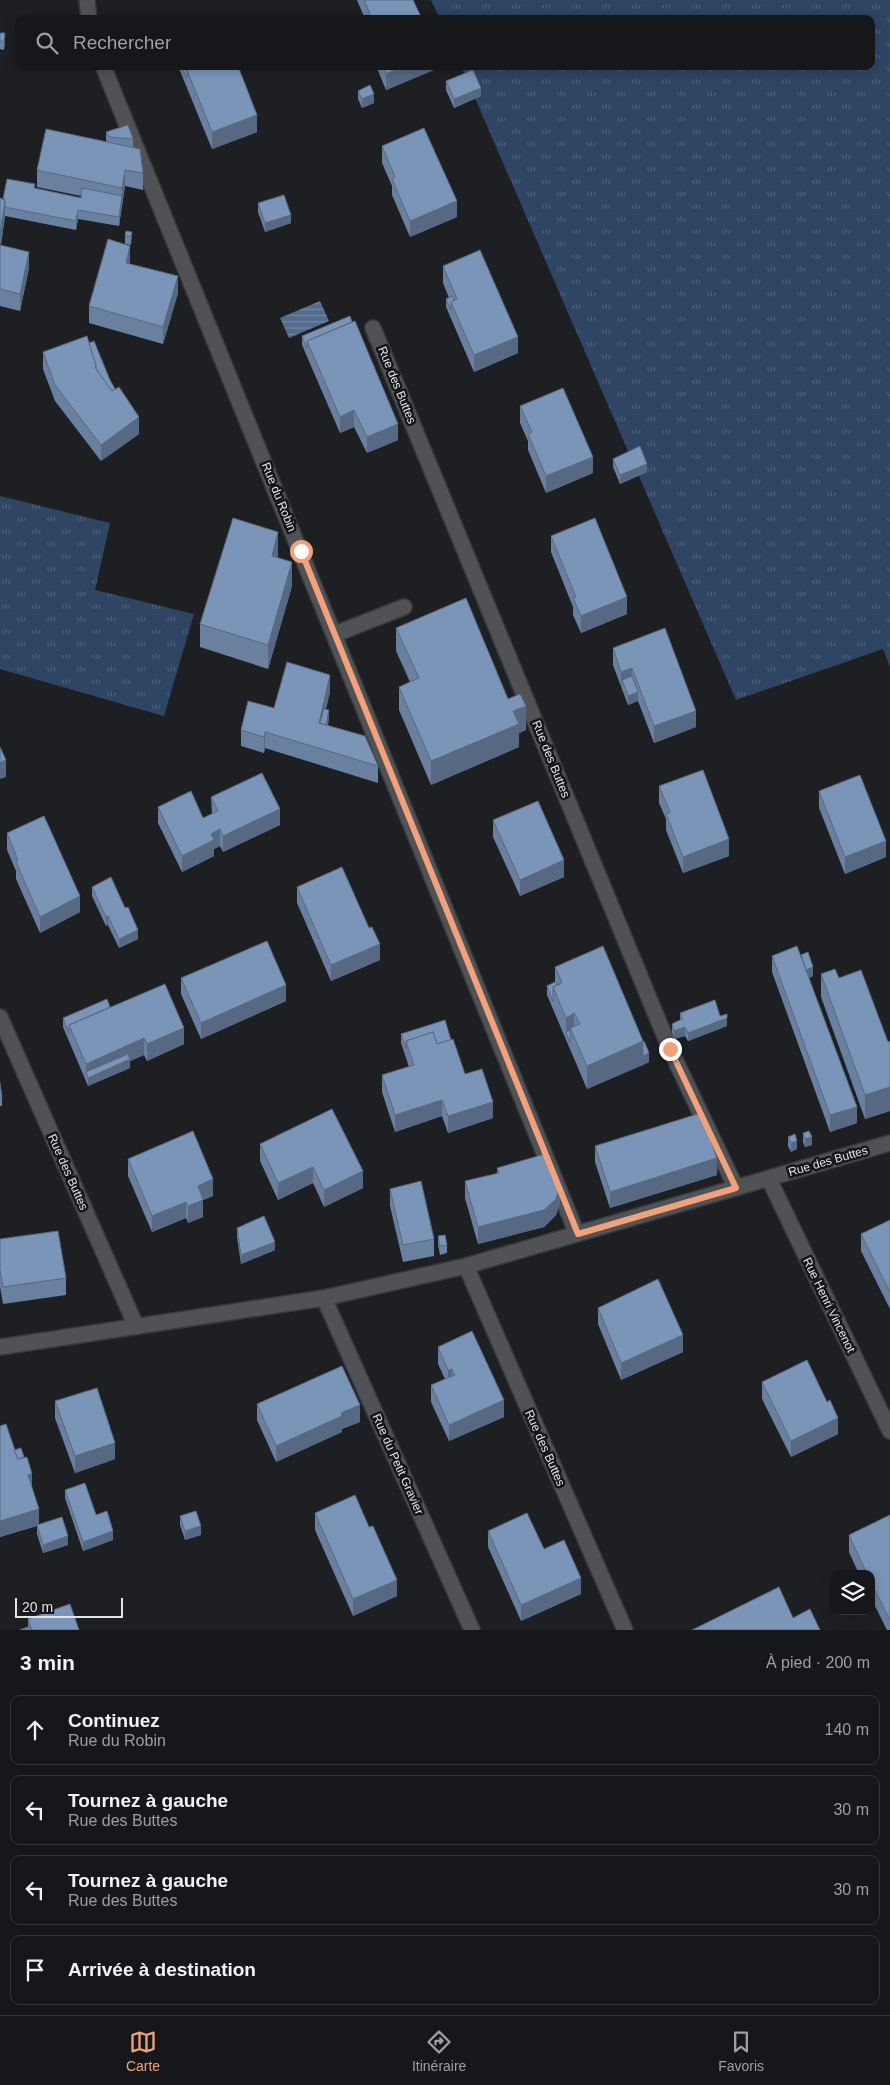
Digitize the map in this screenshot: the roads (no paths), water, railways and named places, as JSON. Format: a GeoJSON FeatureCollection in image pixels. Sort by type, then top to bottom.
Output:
{"type":"FeatureCollection","features":[{"type":"Feature","properties":{"kind":"street"},"geometry":{"type":"LineString","coordinates":[[87,0],[89,15]]}},
{"type":"Feature","properties":{"kind":"street","name":"Rue du Robin"},"geometry":{"type":"LineString","coordinates":[[106,70],[578,1234]]}},
{"type":"Feature","properties":{"kind":"street","name":"Rue des Buttes"},"geometry":{"type":"LineString","coordinates":[[373,328],[670,1049],[736,1188]]}},
{"type":"Feature","properties":{"kind":"street"},"geometry":{"type":"LineString","coordinates":[[335,634],[404,607]]}},
{"type":"Feature","properties":{"kind":"street","name":"Rue des Buttes"},"geometry":{"type":"LineString","coordinates":[[0,1017],[136,1326]]}},
{"type":"Feature","properties":{"kind":"street","name":"Rue des Buttes"},"geometry":{"type":"LineString","coordinates":[[0,1347],[324,1298],[466,1266],[890,1143]]}},
{"type":"Feature","properties":{"kind":"street","name":"Rue Henri Vincenot"},"geometry":{"type":"LineString","coordinates":[[769,1179],[890,1431]]}},
{"type":"Feature","properties":{"kind":"street","name":"Rue des Buttes"},"geometry":{"type":"LineString","coordinates":[[466,1266],[624,1630]]}},
{"type":"Feature","properties":{"kind":"street","name":"Rue du Petit Gravier"},"geometry":{"type":"LineString","coordinates":[[324,1298],[472,1630]]}}]}
